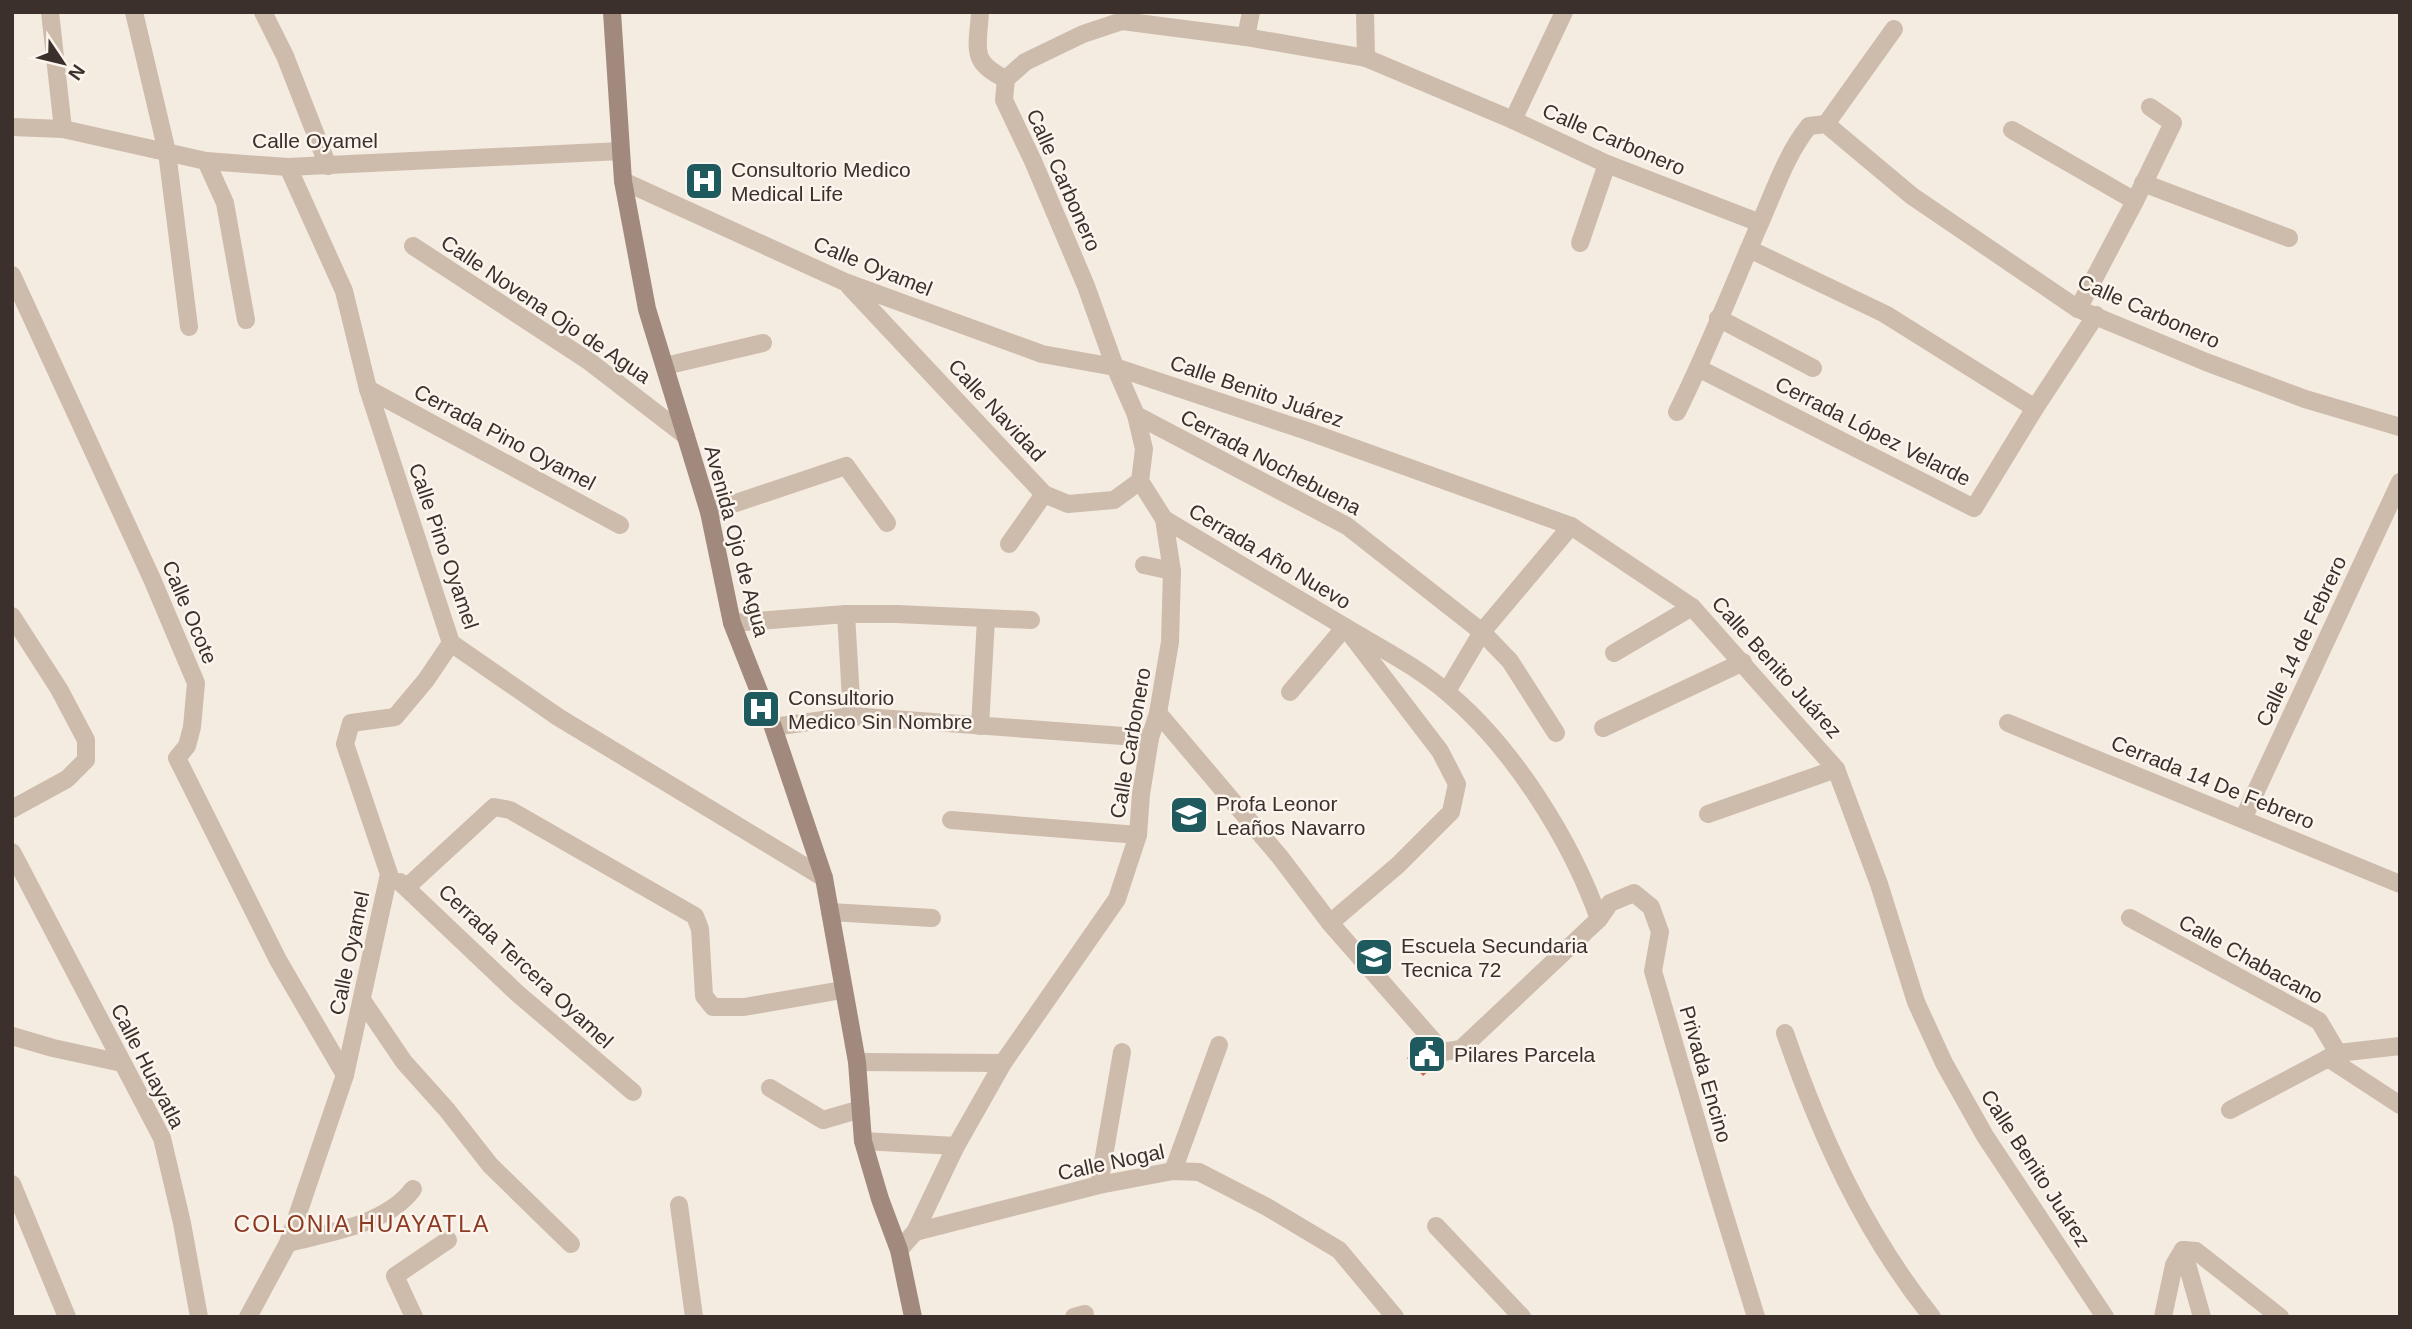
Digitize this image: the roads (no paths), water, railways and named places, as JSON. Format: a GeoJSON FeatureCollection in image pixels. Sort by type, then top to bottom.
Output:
{"type":"FeatureCollection","features":[{"type":"Feature","properties":{"kind":"street"},"geometry":{"type":"LineString","coordinates":[[50,12],[64,130]]}},
{"type":"Feature","properties":{"kind":"street"},"geometry":{"type":"LineString","coordinates":[[134,12],[167,152],[189,327]]}},
{"type":"Feature","properties":{"kind":"street"},"geometry":{"type":"LineString","coordinates":[[263,12],[285,56],[328,166]]}},
{"type":"Feature","properties":{"kind":"street","name":"Avenida Ojo de Agua"},"geometry":{"type":"LineString","coordinates":[[612,12],[623,181],[648,309],[709,512],[732,623],[773,727],[824,878],[857,1062],[863,1141],[899,1250],[913,1317]]}},
{"type":"Feature","properties":{"kind":"street"},"geometry":{"type":"LineString","coordinates":[[980,12],[978,56],[989,71],[1006,79]]}},
{"type":"Feature","properties":{"kind":"street"},"geometry":{"type":"LineString","coordinates":[[1247,37],[1251,12]]}},
{"type":"Feature","properties":{"kind":"street"},"geometry":{"type":"LineString","coordinates":[[1365,12],[1366,58]]}},
{"type":"Feature","properties":{"kind":"street"},"geometry":{"type":"LineString","coordinates":[[1513,120],[1564,12]]}},
{"type":"Feature","properties":{"kind":"street","name":"Calle Carbonero"},"geometry":{"type":"LineString","coordinates":[[899,1250],[915,1232],[956,1146],[1003,1063],[1117,899],[1138,835],[1150,738],[1158,713],[1170,642],[1172,571],[1164,519],[1140,481],[1144,449],[1136,415],[1034,161],[1004,100],[1006,79],[1025,62],[1122,17],[1366,58],[1513,120],[1607,164],[1760,223]]}},
{"type":"Feature","properties":{"kind":"street"},"geometry":{"type":"LineString","coordinates":[[1676,412],[1699,368],[1787,161],[1809,126],[1826,124],[1894,29]]}},
{"type":"Feature","properties":{"kind":"street"},"geometry":{"type":"LineString","coordinates":[[2078,309],[2135,201],[2172,122],[2150,107]]}},
{"type":"Feature","properties":{"kind":"street","name":"Calle Carbonero"},"geometry":{"type":"LineString","coordinates":[[1826,124],[1912,197],[2078,309],[2292,394],[2400,427]]}},
{"type":"Feature","properties":{"kind":"street","name":"Calle Oyamel"},"geometry":{"type":"LineString","coordinates":[[12,127],[64,130],[206,160],[288,167],[621,151]]}},
{"type":"Feature","properties":{"kind":"street"},"geometry":{"type":"LineString","coordinates":[[2012,130],[2135,201]]}},
{"type":"Feature","properties":{"kind":"street"},"geometry":{"type":"LineString","coordinates":[[206,160],[225,203],[246,320]]}},
{"type":"Feature","properties":{"kind":"street"},"geometry":{"type":"LineString","coordinates":[[1580,243],[1607,164]]}},
{"type":"Feature","properties":{"kind":"street","name":"Calle Pino Oyamel"},"geometry":{"type":"LineString","coordinates":[[288,167],[344,291],[368,389],[451,643],[558,717],[824,878]]}},
{"type":"Feature","properties":{"kind":"street","name":"Calle Oyamel"},"geometry":{"type":"LineString","coordinates":[[623,181],[845,282],[1042,354],[1115,367]]}},
{"type":"Feature","properties":{"kind":"street"},"geometry":{"type":"LineString","coordinates":[[2143,183],[2289,238]]}},
{"type":"Feature","properties":{"kind":"street","name":"Calle Novena Ojo de Agua"},"geometry":{"type":"LineString","coordinates":[[413,246],[590,362],[686,436]]}},
{"type":"Feature","properties":{"kind":"street"},"geometry":{"type":"LineString","coordinates":[[1749,250],[1885,314],[2035,408]]}},
{"type":"Feature","properties":{"kind":"street","name":"Calle Ocote"},"geometry":{"type":"LineString","coordinates":[[12,275],[152,579],[196,683],[190,737],[187,746],[177,758],[278,960],[345,1075]]}},
{"type":"Feature","properties":{"kind":"street","name":"Calle Navidad"},"geometry":{"type":"LineString","coordinates":[[845,282],[1044,494],[1068,504],[1114,500],[1140,481]]}},
{"type":"Feature","properties":{"kind":"street","name":"Cerrada López Velarde"},"geometry":{"type":"LineString","coordinates":[[1699,368],[1974,508],[2096,315]]}},
{"type":"Feature","properties":{"kind":"street"},"geometry":{"type":"LineString","coordinates":[[1718,318],[1813,368]]}},
{"type":"Feature","properties":{"kind":"street"},"geometry":{"type":"LineString","coordinates":[[665,366],[763,344]]}},
{"type":"Feature","properties":{"kind":"street","name":"Calle Benito Juárez"},"geometry":{"type":"LineString","coordinates":[[1115,367],[1307,431],[1571,526],[1692,607],[1836,769],[1879,884],[1916,1002],[1944,1063],[1985,1136],[2105,1317]]}},
{"type":"Feature","properties":{"kind":"street","name":"Cerrada Pino Oyamel"},"geometry":{"type":"LineString","coordinates":[[368,389],[620,525]]}},
{"type":"Feature","properties":{"kind":"street","name":"Cerrada Nochebuena"},"geometry":{"type":"LineString","coordinates":[[1136,415],[1347,526],[1482,632],[1510,661],[1556,733]]}},
{"type":"Feature","properties":{"kind":"street"},"geometry":{"type":"LineString","coordinates":[[709,512],[846,466],[887,523]]}},
{"type":"Feature","properties":{"kind":"street","name":"Calle 14 de Febrero"},"geometry":{"type":"LineString","coordinates":[[2243,819],[2400,482]]}},
{"type":"Feature","properties":{"kind":"street"},"geometry":{"type":"LineString","coordinates":[[1009,544],[1044,494]]}},
{"type":"Feature","properties":{"kind":"street","name":"Cerrada Año Nuevo"},"geometry":{"type":"LineString","coordinates":[[1164,519],[1345,627],[1440,751],[1457,784],[1451,812],[1398,864],[1330,923]]}},
{"type":"Feature","properties":{"kind":"street"},"geometry":{"type":"LineString","coordinates":[[1447,691],[1482,632],[1571,526]]}},
{"type":"Feature","properties":{"kind":"street"},"geometry":{"type":"LineString","coordinates":[[1144,565],[1172,571]]}},
{"type":"Feature","properties":{"kind":"street"},"geometry":{"type":"LineString","coordinates":[[1615,653],[1692,607]]}},
{"type":"Feature","properties":{"kind":"street"},"geometry":{"type":"LineString","coordinates":[[732,623],[846,614],[1031,620]]}},
{"type":"Feature","properties":{"kind":"street"},"geometry":{"type":"LineString","coordinates":[[846,614],[852,716]]}},
{"type":"Feature","properties":{"kind":"street"},"geometry":{"type":"LineString","coordinates":[[12,616],[59,689],[86,740],[86,760],[67,779],[12,809]]}},
{"type":"Feature","properties":{"kind":"street"},"geometry":{"type":"LineString","coordinates":[[980,726],[986,619]]}},
{"type":"Feature","properties":{"kind":"street"},"geometry":{"type":"LineString","coordinates":[[1158,713],[1280,857],[1330,923],[1443,1052],[1461,1049],[1599,919],[1588,889],[1573,858],[1525,778],[1483,724],[1447,691],[1415,669],[1345,627],[1290,692]]}},
{"type":"Feature","properties":{"kind":"street","name":"Calle Oyamel"},"geometry":{"type":"LineString","coordinates":[[248,1317],[288,1243],[345,1075],[389,874],[345,744],[351,723],[396,717],[451,643]]}},
{"type":"Feature","properties":{"kind":"street"},"geometry":{"type":"LineString","coordinates":[[1603,728],[1743,662]]}},
{"type":"Feature","properties":{"kind":"street"},"geometry":{"type":"LineString","coordinates":[[773,727],[852,716],[1150,738]]}},
{"type":"Feature","properties":{"kind":"street","name":"Cerrada 14 De Febrero"},"geometry":{"type":"LineString","coordinates":[[2008,723],[2400,884]]}},
{"type":"Feature","properties":{"kind":"street"},"geometry":{"type":"LineString","coordinates":[[1707,814],[1836,769]]}},
{"type":"Feature","properties":{"kind":"street"},"geometry":{"type":"LineString","coordinates":[[407,887],[494,807],[510,810],[695,916],[700,929],[704,996],[713,1007],[744,1006],[842,990]]}},
{"type":"Feature","properties":{"kind":"street"},"geometry":{"type":"LineString","coordinates":[[951,820],[1138,835]]}},
{"type":"Feature","properties":{"kind":"street","name":"Calle Huayatla"},"geometry":{"type":"LineString","coordinates":[[12,852],[162,1138],[182,1223],[199,1317]]}},
{"type":"Feature","properties":{"kind":"street","name":"Cerrada Tercera Oyamel"},"geometry":{"type":"LineString","coordinates":[[389,874],[407,887],[517,993],[633,1093]]}},
{"type":"Feature","properties":{"kind":"street","name":"Privada Encino"},"geometry":{"type":"LineString","coordinates":[[1599,919],[1610,903],[1634,893],[1651,907],[1660,932],[1653,971],[1756,1317]]}},
{"type":"Feature","properties":{"kind":"street"},"geometry":{"type":"LineString","coordinates":[[830,912],[932,918]]}},
{"type":"Feature","properties":{"kind":"street","name":"Calle Chabacano"},"geometry":{"type":"LineString","coordinates":[[2130,918],[2319,1021],[2333,1056]]}},
{"type":"Feature","properties":{"kind":"street"},"geometry":{"type":"LineString","coordinates":[[362,1000],[404,1062],[447,1110],[490,1165],[571,1244]]}},
{"type":"Feature","properties":{"kind":"street"},"geometry":{"type":"LineString","coordinates":[[1785,1033],[1828,1146],[1864,1218],[1893,1264],[1932,1317]]}},
{"type":"Feature","properties":{"kind":"street"},"geometry":{"type":"LineString","coordinates":[[12,1036],[122,1063]]}},
{"type":"Feature","properties":{"kind":"street"},"geometry":{"type":"LineString","coordinates":[[1173,1171],[1219,1045]]}},
{"type":"Feature","properties":{"kind":"street"},"geometry":{"type":"LineString","coordinates":[[2230,1110],[2333,1056],[2400,1046]]}},
{"type":"Feature","properties":{"kind":"street"},"geometry":{"type":"LineString","coordinates":[[1099,1185],[1122,1052]]}},
{"type":"Feature","properties":{"kind":"street"},"geometry":{"type":"LineString","coordinates":[[2333,1056],[2400,1105]]}},
{"type":"Feature","properties":{"kind":"street"},"geometry":{"type":"LineString","coordinates":[[857,1062],[1003,1063]]}},
{"type":"Feature","properties":{"kind":"street"},"geometry":{"type":"LineString","coordinates":[[770,1088],[823,1119],[860,1110]]}},
{"type":"Feature","properties":{"kind":"street"},"geometry":{"type":"LineString","coordinates":[[863,1141],[956,1146]]}},
{"type":"Feature","properties":{"kind":"street","name":"Calle Nogal"},"geometry":{"type":"LineString","coordinates":[[915,1232],[1099,1185],[1173,1171],[1199,1172],[1267,1207],[1339,1250],[1395,1317]]}},
{"type":"Feature","properties":{"kind":"street"},"geometry":{"type":"LineString","coordinates":[[12,1184],[66,1317]]}},
{"type":"Feature","properties":{"kind":"street"},"geometry":{"type":"LineString","coordinates":[[288,1243],[378,1217],[405,1199],[413,1189]]}},
{"type":"Feature","properties":{"kind":"street"},"geometry":{"type":"LineString","coordinates":[[679,1205],[694,1317]]}},
{"type":"Feature","properties":{"kind":"street"},"geometry":{"type":"LineString","coordinates":[[1437,1226],[1522,1317]]}},
{"type":"Feature","properties":{"kind":"street"},"geometry":{"type":"LineString","coordinates":[[414,1317],[395,1276],[448,1240]]}},
{"type":"Feature","properties":{"kind":"street"},"geometry":{"type":"LineString","coordinates":[[2163,1317],[2174,1265],[2183,1250]]}},
{"type":"Feature","properties":{"kind":"street"},"geometry":{"type":"LineString","coordinates":[[2183,1250],[2202,1317]]}},
{"type":"Feature","properties":{"kind":"street"},"geometry":{"type":"LineString","coordinates":[[2183,1250],[2196,1251],[2280,1317]]}},
{"type":"Feature","properties":{"kind":"place","name":"Consultorio Medico Medical Life"},"geometry":{"type":"Point","coordinates":[704,181]}},
{"type":"Feature","properties":{"kind":"place","name":"Consultorio Medico Sin Nombre"},"geometry":{"type":"Point","coordinates":[761,709]}},
{"type":"Feature","properties":{"kind":"place","name":"Profa Leonor Leaños Navarro"},"geometry":{"type":"Point","coordinates":[1189,815]}},
{"type":"Feature","properties":{"kind":"place","name":"Escuela Secundaria Tecnica 72"},"geometry":{"type":"Point","coordinates":[1374,957]}},
{"type":"Feature","properties":{"kind":"place","name":"Pilares Parcela"},"geometry":{"type":"Point","coordinates":[1427,1054]}},
{"type":"Feature","properties":{"kind":"district","name":"COLONIA HUAYATLA"},"geometry":{"type":"Point","coordinates":[362,1224]}}]}
